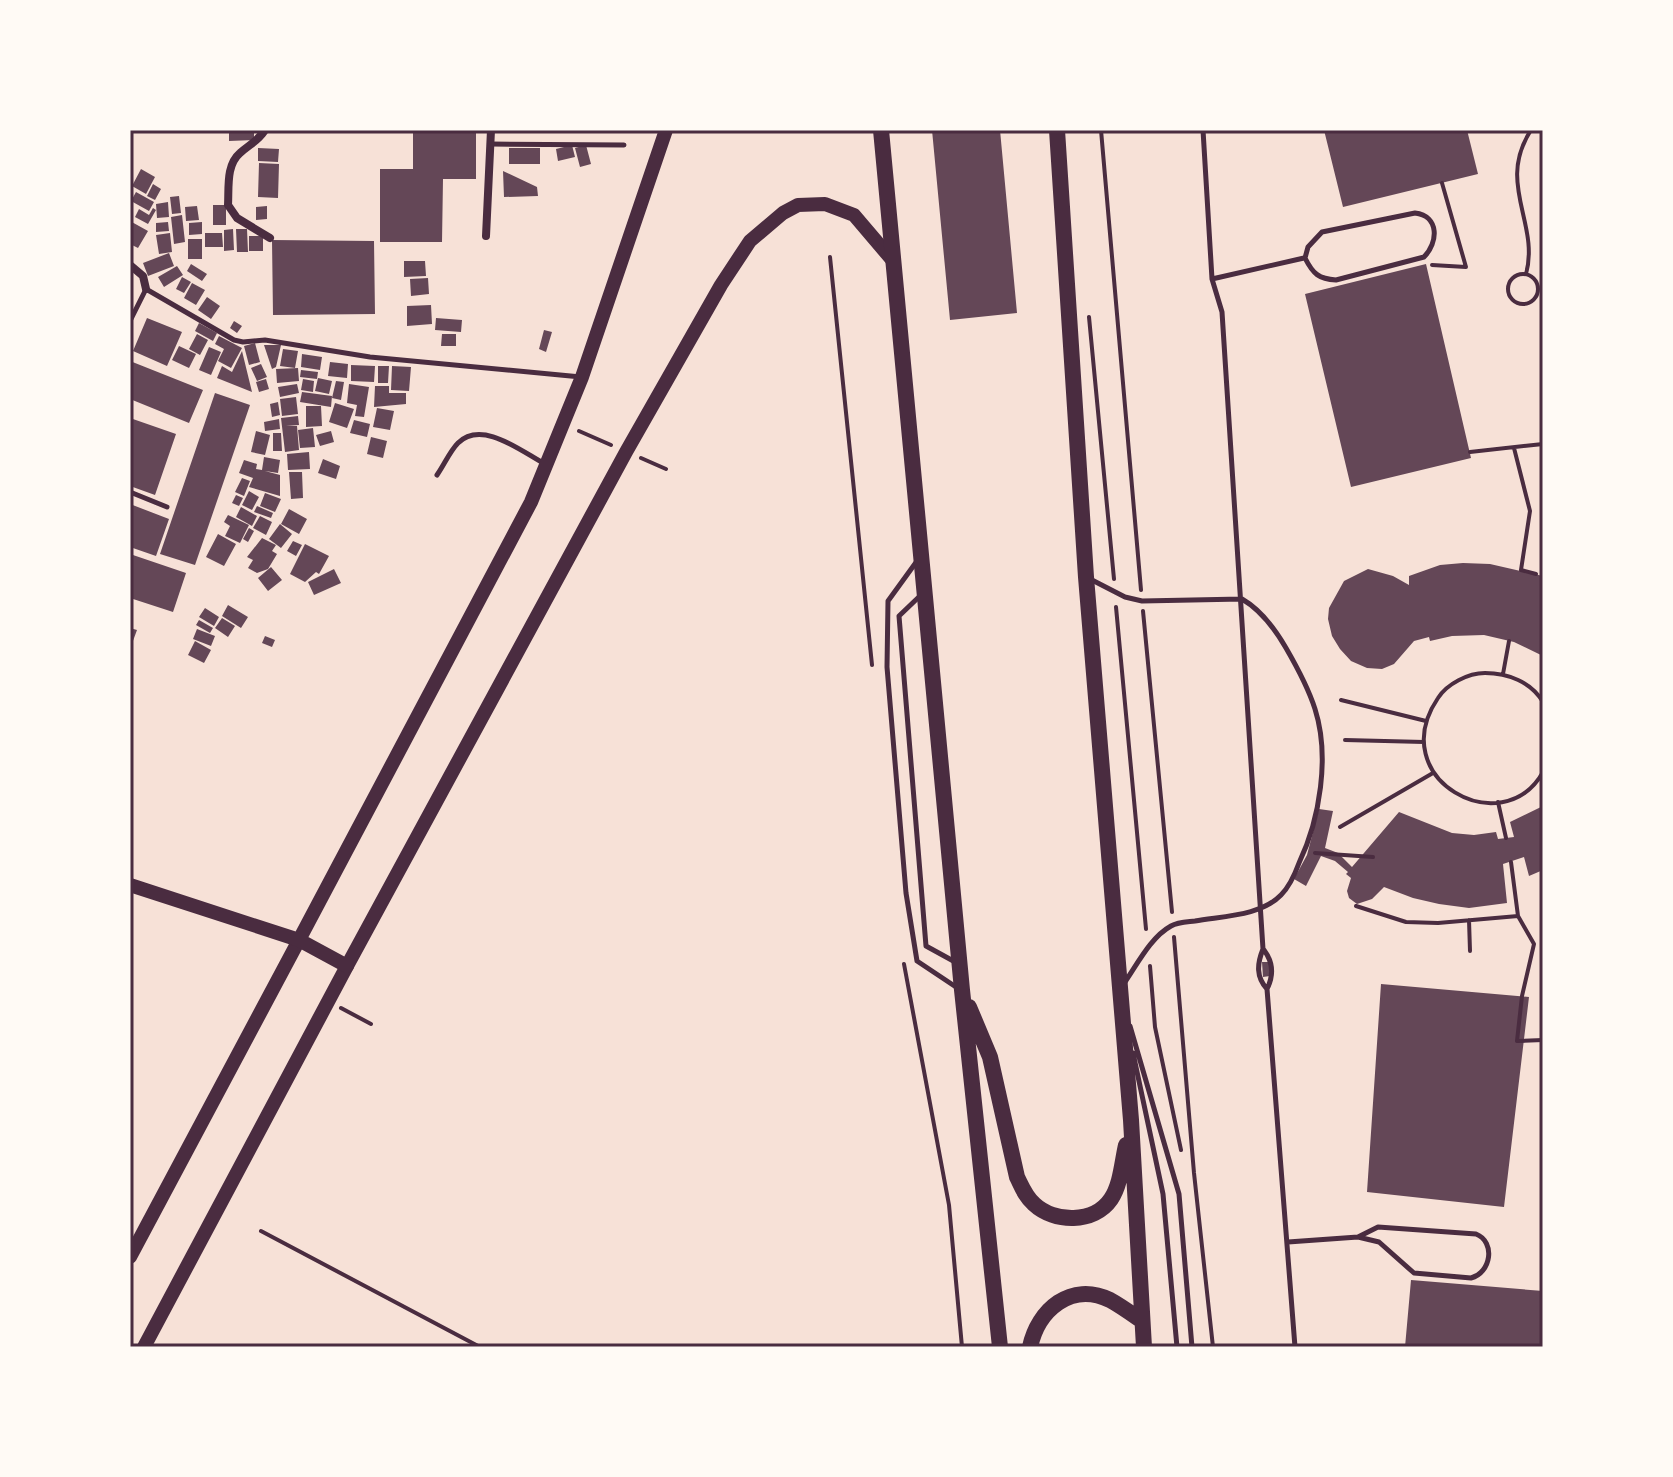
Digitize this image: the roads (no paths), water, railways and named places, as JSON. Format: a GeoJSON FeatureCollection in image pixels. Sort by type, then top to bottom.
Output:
{"type":"FeatureCollection","features":[{"type":"Feature","properties":{"kind":"main road"},"geometry":{"type":"LineString","coordinates":[[130,1257],[531,502],[582,377],[666,130]]}},
{"type":"Feature","properties":{"kind":"main road"},"geometry":{"type":"LineString","coordinates":[[881,130],[962,990],[1000,1347]]}},
{"type":"Feature","properties":{"kind":"main road"},"geometry":{"type":"LineString","coordinates":[[1057,130],[1086,577],[1131,1120],[1144,1347]]}},
{"type":"Feature","properties":{"kind":"main road"},"geometry":{"type":"LineString","coordinates":[[144,1347],[626,452],[736,260],[756,235],[783,213],[798,205],[812,203],[839,207],[854,215],[865,224],[894,262]]}},
{"type":"Feature","properties":{"kind":"main road"},"geometry":{"type":"LineString","coordinates":[[130,885],[299,940],[347,966]]}},
{"type":"Feature","properties":{"kind":"main road"},"geometry":{"type":"LineString","coordinates":[[962,990],[990,1057],[1017,1177],[1025,1195],[1036,1206],[1047,1213],[1077,1218],[1103,1208],[1113,1197],[1118,1183],[1131,1120]]}},
{"type":"Feature","properties":{"kind":"main road"},"geometry":{"type":"LineString","coordinates":[[1030,1347],[1042,1316],[1063,1298],[1089,1295],[1108,1299],[1142,1321]]}},
{"type":"Feature","properties":{"kind":"street"},"geometry":{"type":"LineString","coordinates":[[265,130],[257,142],[238,154],[232,163],[228,205],[237,218],[270,238]]}},
{"type":"Feature","properties":{"kind":"street"},"geometry":{"type":"LineString","coordinates":[[486,236],[491,130]]}},
{"type":"Feature","properties":{"kind":"street"},"geometry":{"type":"LineString","coordinates":[[130,265],[143,276],[146,289]]}},
{"type":"Feature","properties":{"kind":"lane"},"geometry":{"type":"LineString","coordinates":[[1203,130],[1212,279],[1222,312],[1242,599],[1263,949],[1258,961],[1260,981],[1267,989]]}},
{"type":"Feature","properties":{"kind":"lane"},"geometry":{"type":"LineString","coordinates":[[490,144],[624,145]]}},
{"type":"Feature","properties":{"kind":"lane"},"geometry":{"type":"LineString","coordinates":[[1415,213],[1423,214],[1431,223],[1435,236],[1433,248],[1424,257],[1336,280],[1312,273],[1305,258],[1308,247],[1322,232],[1415,213]]}},
{"type":"Feature","properties":{"kind":"lane"},"geometry":{"type":"LineString","coordinates":[[1212,279],[1305,258]]}},
{"type":"Feature","properties":{"kind":"lane"},"geometry":{"type":"LineString","coordinates":[[130,321],[146,289],[234,340],[243,342],[265,340],[370,357],[582,377]]}},
{"type":"Feature","properties":{"kind":"lane"},"geometry":{"type":"LineString","coordinates":[[437,475],[459,442],[473,434],[489,435],[546,465]]}},
{"type":"Feature","properties":{"kind":"lane"},"geometry":{"type":"LineString","coordinates":[[130,492],[167,507]]}},
{"type":"Feature","properties":{"kind":"lane"},"geometry":{"type":"LineString","coordinates":[[923,554],[888,601],[887,667],[905,878],[917,961],[962,990]]}},
{"type":"Feature","properties":{"kind":"lane"},"geometry":{"type":"LineString","coordinates":[[1086,577],[1142,601],[1242,599],[1254,606],[1278,634],[1297,667],[1316,711],[1321,755],[1316,809],[1305,852],[1281,895],[1260,908],[1173,924],[1148,948],[1120,990],[1163,1194],[1177,1347]]}},
{"type":"Feature","properties":{"kind":"lane"},"geometry":{"type":"LineString","coordinates":[[926,591],[899,616],[926,946],[960,964]]}},
{"type":"Feature","properties":{"kind":"lane"},"geometry":{"type":"LineString","coordinates":[[1263,949],[1271,959],[1272,979],[1267,989],[1295,1347]]}},
{"type":"Feature","properties":{"kind":"lane"},"geometry":{"type":"LineString","coordinates":[[1120,990],[1179,1194],[1192,1347]]}},
{"type":"Feature","properties":{"kind":"lane"},"geometry":{"type":"LineString","coordinates":[[1288,1242],[1358,1237],[1379,1242],[1414,1273],[1471,1278],[1478,1277],[1485,1269],[1489,1247],[1483,1237],[1476,1234],[1378,1227],[1358,1237]]}}]}
